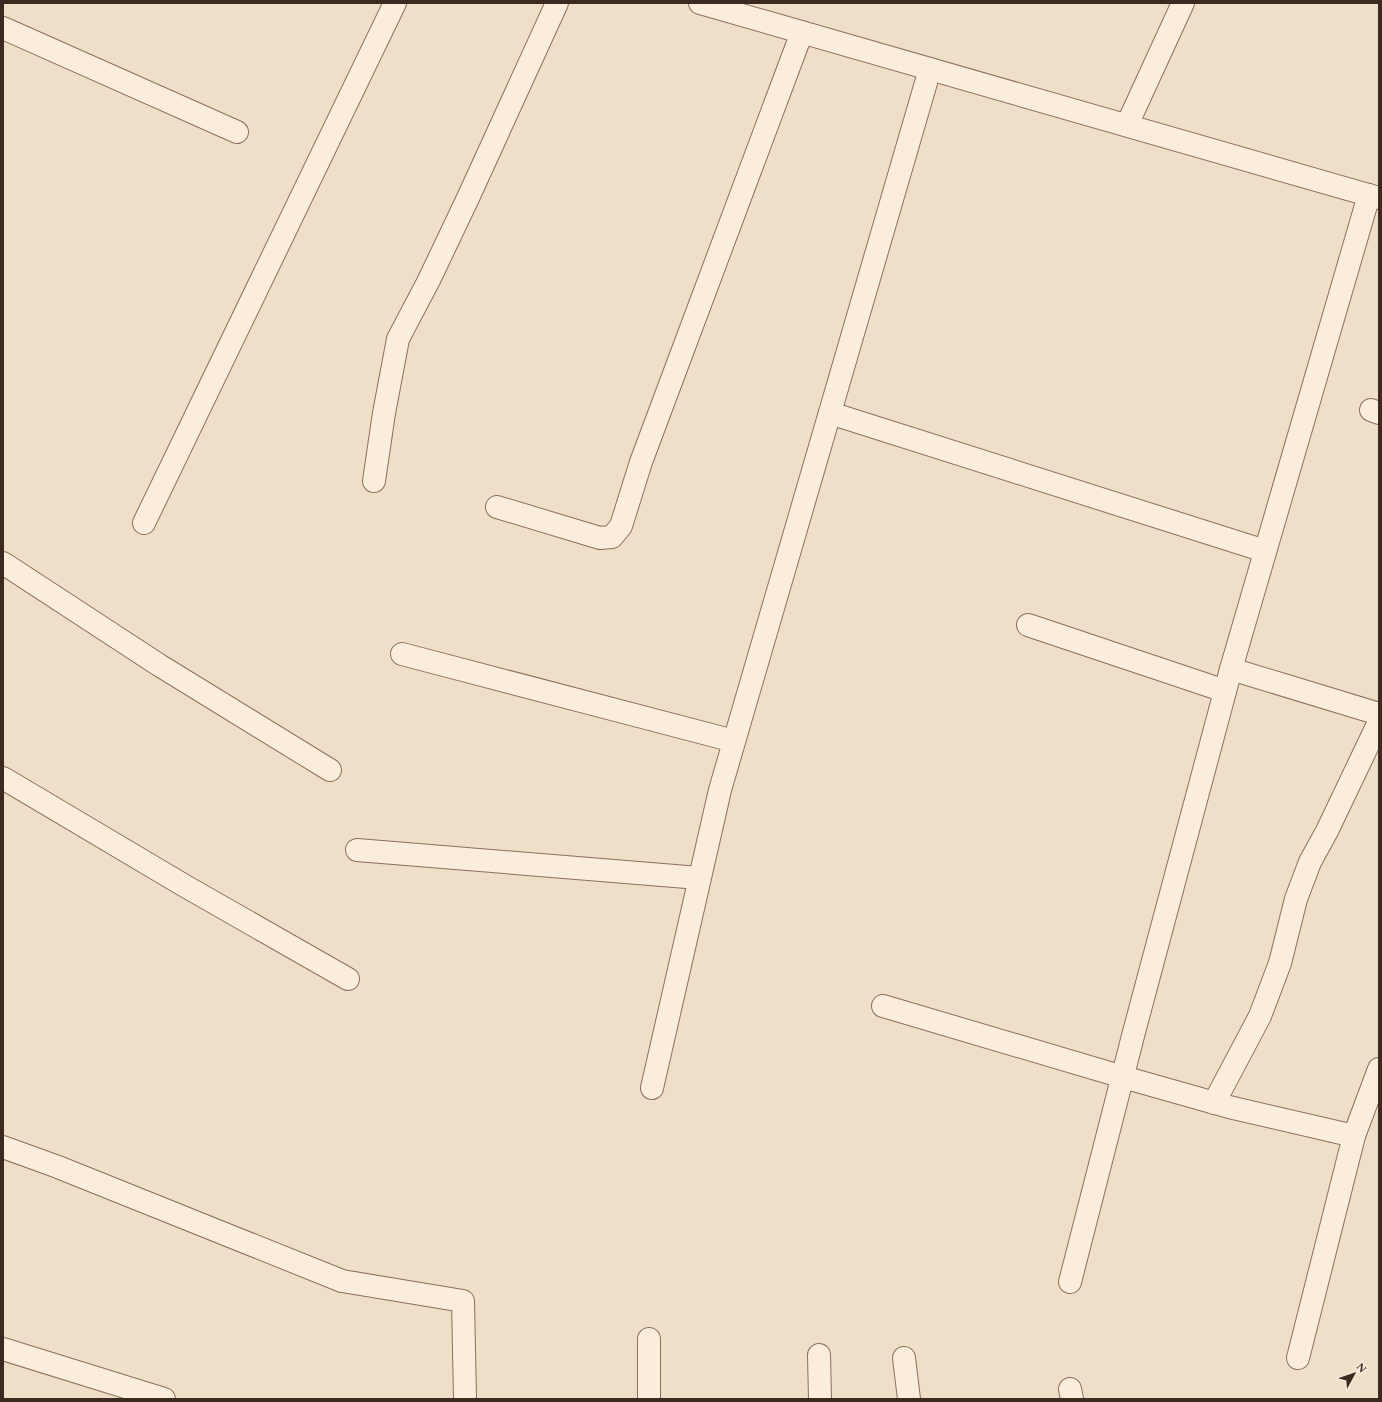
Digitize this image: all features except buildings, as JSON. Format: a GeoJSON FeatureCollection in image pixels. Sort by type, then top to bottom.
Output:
{"type":"FeatureCollection","features":[{"type":"Feature","properties":{"kind":"street"},"geometry":{"type":"LineString","coordinates":[[144,523],[395,3]]}},
{"type":"Feature","properties":{"kind":"street"},"geometry":{"type":"LineString","coordinates":[[374,481],[384,413],[398,339],[455,225],[557,3]]}},
{"type":"Feature","properties":{"kind":"street"},"geometry":{"type":"LineString","coordinates":[[700,3],[1374,197],[1265,551],[1231,669],[1122,1077],[1070,1282]]}},
{"type":"Feature","properties":{"kind":"street"},"geometry":{"type":"LineString","coordinates":[[1126,125],[1183,3]]}},
{"type":"Feature","properties":{"kind":"street"},"geometry":{"type":"LineString","coordinates":[[3,28],[237,132]]}},
{"type":"Feature","properties":{"kind":"street"},"geometry":{"type":"LineString","coordinates":[[497,507],[600,538],[612,536],[621,526],[644,454],[802,32]]}},
{"type":"Feature","properties":{"kind":"street"},"geometry":{"type":"LineString","coordinates":[[652,1088],[720,790],[930,69]]}},
{"type":"Feature","properties":{"kind":"street"},"geometry":{"type":"LineString","coordinates":[[830,413],[1265,551]]}},
{"type":"Feature","properties":{"kind":"street"},"geometry":{"type":"LineString","coordinates":[[3,563],[159,665],[330,770]]}},
{"type":"Feature","properties":{"kind":"street"},"geometry":{"type":"LineString","coordinates":[[1028,625],[1226,691]]}},
{"type":"Feature","properties":{"kind":"street"},"geometry":{"type":"LineString","coordinates":[[402,654],[734,741]]}},
{"type":"Feature","properties":{"kind":"street"},"geometry":{"type":"LineString","coordinates":[[1231,669],[1379,714]]}},
{"type":"Feature","properties":{"kind":"street"},"geometry":{"type":"LineString","coordinates":[[1214,1103],[1260,1016],[1280,963],[1296,899],[1310,862],[1327,831],[1379,722]]}},
{"type":"Feature","properties":{"kind":"street"},"geometry":{"type":"LineString","coordinates":[[3,778],[185,886],[348,979]]}},
{"type":"Feature","properties":{"kind":"street"},"geometry":{"type":"LineString","coordinates":[[357,850],[700,878]]}},
{"type":"Feature","properties":{"kind":"street"},"geometry":{"type":"LineString","coordinates":[[883,1006],[1214,1103],[1354,1136]]}},
{"type":"Feature","properties":{"kind":"street"},"geometry":{"type":"LineString","coordinates":[[1298,1358],[1354,1136],[1379,1069]]}},
{"type":"Feature","properties":{"kind":"street"},"geometry":{"type":"LineString","coordinates":[[3,1147],[58,1166],[342,1281],[463,1301],[465,1399]]}},
{"type":"Feature","properties":{"kind":"street"},"geometry":{"type":"LineString","coordinates":[[649,1339],[649,1399]]}},
{"type":"Feature","properties":{"kind":"street"},"geometry":{"type":"LineString","coordinates":[[3,1349],[164,1399]]}},
{"type":"Feature","properties":{"kind":"street"},"geometry":{"type":"LineString","coordinates":[[818,1355],[820,1399]]}},
{"type":"Feature","properties":{"kind":"street"},"geometry":{"type":"LineString","coordinates":[[904,1358],[909,1399]]}}]}
